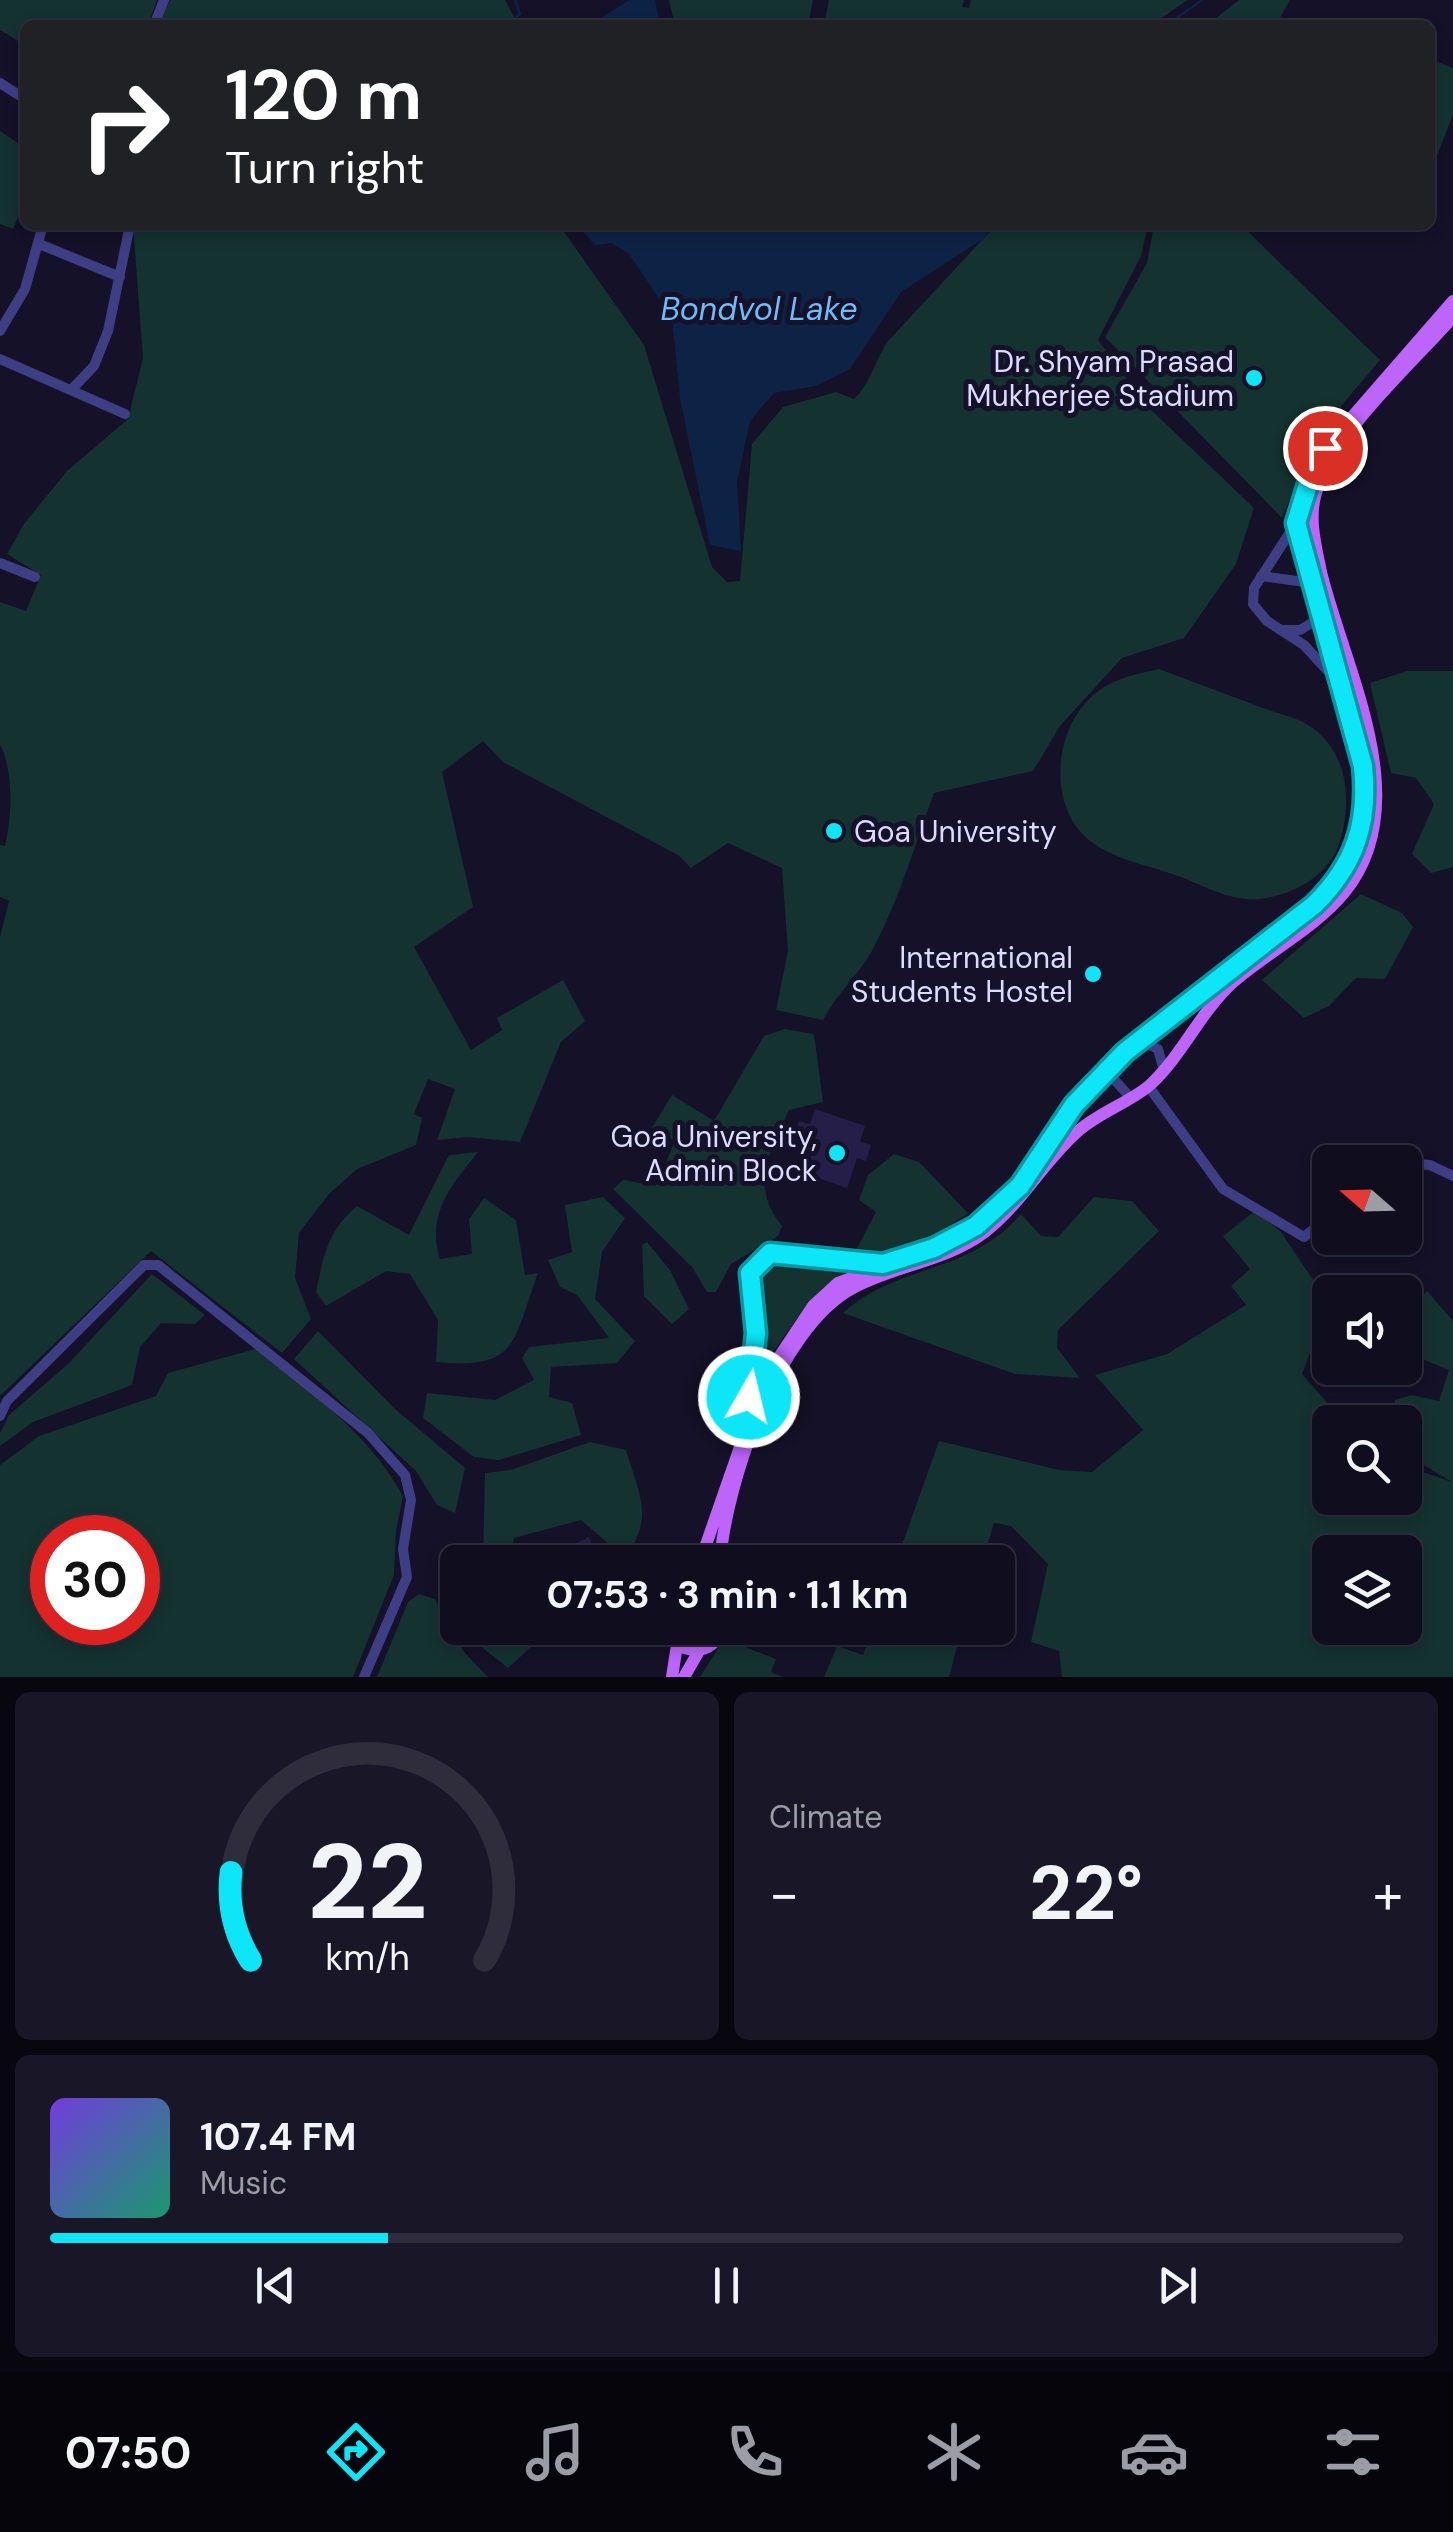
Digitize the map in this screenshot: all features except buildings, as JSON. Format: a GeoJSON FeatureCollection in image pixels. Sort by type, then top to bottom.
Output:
{"type":"FeatureCollection","features":[{"type":"Feature","properties":{"kind":"main road"},"geometry":{"type":"LineString","coordinates":[[705,1545],[743,1428],[776,1356],[814,1306],[838,1283],[948,1242],[993,1212],[1020,1186],[1074,1105],[1111,1064],[1314,905],[1334,885],[1352,857],[1366,800],[1363,766],[1316,548],[1314,498],[1334,453],[1453,301]]}},
{"type":"Feature","properties":{"kind":"main road"},"geometry":{"type":"LineString","coordinates":[[721,1545],[752,1437],[773,1386],[803,1335],[824,1311],[870,1279],[938,1258],[982,1234],[1028,1192],[1074,1134],[1156,1076],[1230,985],[1344,893],[1363,862],[1379,800],[1375,764],[1322,616],[1296,523],[1310,478],[1325,448],[1453,317]]}},
{"type":"Feature","properties":{"kind":"main road"},"geometry":{"type":"LineString","coordinates":[[672,1677],[677,1645],[699,1651],[710,1645]]}},
{"type":"Feature","properties":{"kind":"main road"},"geometry":{"type":"LineString","coordinates":[[684,1677],[699,1651]]}},
{"type":"Feature","properties":{"kind":"street"},"geometry":{"type":"LineString","coordinates":[[0,332],[26,289],[42,230]]}},
{"type":"Feature","properties":{"kind":"street"},"geometry":{"type":"LineString","coordinates":[[72,390],[94,366],[108,331],[129,230]]}},
{"type":"Feature","properties":{"kind":"street"},"geometry":{"type":"LineString","coordinates":[[39,244],[120,277]]}},
{"type":"Feature","properties":{"kind":"street"},"geometry":{"type":"LineString","coordinates":[[0,359],[125,414]]}},
{"type":"Feature","properties":{"kind":"street"},"geometry":{"type":"LineString","coordinates":[[1296,523],[1261,576],[1253,604],[1344,681]]}},
{"type":"Feature","properties":{"kind":"street"},"geometry":{"type":"LineString","coordinates":[[0,563],[35,576]]}},
{"type":"Feature","properties":{"kind":"street"},"geometry":{"type":"LineString","coordinates":[[1261,576],[1312,583]]}},
{"type":"Feature","properties":{"kind":"street"},"geometry":{"type":"LineString","coordinates":[[1282,630],[1300,630],[1322,616]]}},
{"type":"Feature","properties":{"kind":"street"},"geometry":{"type":"LineString","coordinates":[[1138,1040],[1158,1048],[1156,1076],[1223,1189],[1304,1237],[1312,1231]]}},
{"type":"Feature","properties":{"kind":"street"},"geometry":{"type":"LineString","coordinates":[[1111,1064],[1111,1076],[1129,1096]]}},
{"type":"Feature","properties":{"kind":"street"},"geometry":{"type":"LineString","coordinates":[[1422,1164],[1453,1176]]}},
{"type":"Feature","properties":{"kind":"street"},"geometry":{"type":"LineString","coordinates":[[743,1428],[756,1333],[750,1273],[758,1262],[770,1253],[791,1252],[883,1264]]}},
{"type":"Feature","properties":{"kind":"street"},"geometry":{"type":"LineString","coordinates":[[0,1416],[7,1401],[144,1265],[158,1265],[368,1433],[404,1475],[411,1500],[402,1549],[407,1577],[364,1677]]}},
{"type":"Feature","properties":{"kind":"green space"},"geometry":{"type":"Polygon","coordinates":[[[0,0],[157,0],[150,20],[20,20],[20,42],[0,30],[0,0]]]}},
{"type":"Feature","properties":{"kind":"green space"},"geometry":{"type":"Polygon","coordinates":[[[170,0],[505,0],[515,20],[160,20],[170,0]]]}},
{"type":"Feature","properties":{"kind":"green space"},"geometry":{"type":"Polygon","coordinates":[[[669,0],[813,0],[809,20],[674,20],[669,0]]]}},
{"type":"Feature","properties":{"kind":"green space"},"geometry":{"type":"Polygon","coordinates":[[[829,0],[964,0],[962,7],[969,8],[971,0],[1187,0],[1159,20],[825,20],[829,0]]]}},
{"type":"Feature","properties":{"kind":"green space"},"geometry":{"type":"Polygon","coordinates":[[[1239,0],[1290,0],[1279,20],[1213,20],[1239,0]]]}},
{"type":"Feature","properties":{"kind":"green space"},"geometry":{"type":"Polygon","coordinates":[[[1435,61],[1453,68],[1453,115],[1435,160],[1435,61]]]}},
{"type":"Feature","properties":{"kind":"green space"},"geometry":{"type":"Polygon","coordinates":[[[0,131],[20,145],[20,212],[13,229],[0,224],[0,131]]]}},
{"type":"Feature","properties":{"kind":"green space"},"geometry":{"type":"Polygon","coordinates":[[[133,230],[563,230],[644,345],[712,567],[727,582],[740,581],[752,444],[783,407],[836,392],[854,399],[889,340],[991,230],[1147,230],[1141,256],[1098,340],[1148,407],[1254,508],[1236,564],[1184,638],[1122,658],[1060,726],[1033,771],[934,793],[882,930],[823,1020],[776,1010],[788,951],[782,868],[728,843],[691,868],[678,855],[503,762],[483,741],[442,772],[473,907],[414,947],[471,1050],[502,1030],[497,1018],[563,980],[585,1021],[561,1042],[520,1142],[467,1137],[437,1140],[455,1089],[428,1079],[414,1114],[422,1118],[416,1145],[357,1169],[329,1194],[299,1233],[295,1278],[311,1319],[282,1353],[151,1251],[0,1396],[0,937],[9,901],[0,897],[0,845],[5,846],[10,794],[8,768],[0,744],[0,602],[26,611],[41,575],[7,554],[24,524],[67,471],[128,419],[143,358],[133,230]]]}},
{"type":"Feature","properties":{"kind":"green space","name":"Dr. Shyam Prasad Mukherjee Stadium"},"geometry":{"type":"Polygon","coordinates":[[[1153,230],[1246,230],[1380,360],[1314,438],[1282,518],[1105,337],[1147,263],[1153,230]]]}},
{"type":"Feature","properties":{"kind":"green space"},"geometry":{"type":"Polygon","coordinates":[[[1159,669],[1298,720],[1333,749],[1344,780],[1346,814],[1338,847],[1316,876],[1284,894],[1240,898],[1115,855],[1080,831],[1068,813],[1062,792],[1060,770],[1070,727],[1081,708],[1103,688],[1126,677],[1159,669]]]}},
{"type":"Feature","properties":{"kind":"green space"},"geometry":{"type":"Polygon","coordinates":[[[1407,671],[1453,671],[1453,867],[1431,873],[1412,854],[1434,804],[1416,778],[1391,773],[1370,683],[1407,671]]]}},
{"type":"Feature","properties":{"kind":"green space"},"geometry":{"type":"Polygon","coordinates":[[[1361,894],[1402,913],[1413,927],[1385,979],[1356,978],[1329,1006],[1304,1018],[1262,980],[1361,894]]]}},
{"type":"Feature","properties":{"kind":"green space"},"geometry":{"type":"Polygon","coordinates":[[[785,1029],[814,1034],[823,1102],[789,1110],[770,1155],[766,1197],[782,1226],[778,1236],[731,1264],[716,1292],[707,1292],[692,1267],[613,1189],[623,1180],[656,1186],[675,1141],[652,1128],[672,1095],[714,1121],[764,1036],[785,1029]]]}},
{"type":"Feature","properties":{"kind":"green space"},"geometry":{"type":"Polygon","coordinates":[[[478,1152],[444,1201],[436,1228],[437,1243],[440,1259],[472,1254],[469,1219],[484,1198],[516,1220],[525,1275],[538,1273],[509,1346],[483,1361],[436,1362],[438,1320],[410,1274],[386,1271],[326,1306],[316,1292],[321,1267],[333,1235],[347,1215],[357,1206],[409,1235],[449,1155],[478,1152]]]}},
{"type":"Feature","properties":{"kind":"green space"},"geometry":{"type":"Polygon","coordinates":[[[894,1154],[919,1162],[968,1213],[942,1230],[901,1248],[855,1252],[876,1212],[859,1200],[868,1175],[894,1154]]]}},
{"type":"Feature","properties":{"kind":"green space"},"geometry":{"type":"Polygon","coordinates":[[[603,1197],[625,1218],[602,1252],[595,1299],[635,1341],[617,1363],[551,1367],[549,1397],[572,1403],[581,1435],[499,1460],[474,1457],[423,1418],[427,1393],[495,1400],[534,1380],[522,1358],[529,1347],[609,1338],[577,1295],[560,1287],[548,1260],[572,1252],[565,1205],[603,1197]]]}},
{"type":"Feature","properties":{"kind":"green space"},"geometry":{"type":"Polygon","coordinates":[[[1094,1197],[1132,1201],[1159,1231],[1058,1330],[1057,1348],[1080,1378],[1015,1374],[843,1313],[886,1286],[979,1248],[1021,1214],[1041,1236],[1058,1237],[1094,1197]]]}},
{"type":"Feature","properties":{"kind":"green space"},"geometry":{"type":"Polygon","coordinates":[[[1255,1211],[1281,1232],[1312,1278],[1312,1348],[1302,1374],[1329,1405],[1312,1405],[1312,1515],[1422,1515],[1422,1472],[1452,1482],[1422,1464],[1422,1405],[1394,1405],[1395,1400],[1411,1395],[1439,1401],[1449,1370],[1422,1359],[1422,1296],[1427,1291],[1453,1321],[1453,1677],[1062,1677],[1059,1651],[1031,1642],[1048,1564],[1011,1526],[994,1523],[987,1545],[902,1545],[939,1441],[1059,1470],[1092,1472],[1143,1430],[1095,1375],[1167,1354],[1246,1305],[1231,1286],[1250,1269],[1223,1236],[1255,1211]]]}},
{"type":"Feature","properties":{"kind":"green space"},"geometry":{"type":"Polygon","coordinates":[[[647,1242],[670,1270],[689,1309],[672,1324],[644,1296],[642,1245],[647,1242]]]}},
{"type":"Feature","properties":{"kind":"green space"},"geometry":{"type":"Polygon","coordinates":[[[797,1258],[865,1267],[805,1311],[761,1372],[756,1304],[759,1278],[764,1265],[797,1258]]]}},
{"type":"Feature","properties":{"kind":"green space"},"geometry":{"type":"Polygon","coordinates":[[[152,1274],[205,1315],[195,1324],[161,1323],[140,1347],[132,1385],[33,1422],[0,1446],[0,1433],[9,1415],[68,1364],[152,1274]]]}},
{"type":"Feature","properties":{"kind":"green space"},"geometry":{"type":"Polygon","coordinates":[[[318,1331],[395,1409],[465,1468],[455,1513],[437,1505],[416,1471],[294,1359],[318,1331]]]}},
{"type":"Feature","properties":{"kind":"green space"},"geometry":{"type":"Polygon","coordinates":[[[255,1349],[356,1433],[389,1473],[403,1496],[394,1575],[353,1677],[0,1677],[0,1465],[39,1436],[156,1396],[168,1373],[255,1349]]]}},
{"type":"Feature","properties":{"kind":"green space"},"geometry":{"type":"Polygon","coordinates":[[[590,1442],[626,1450],[642,1505],[640,1530],[633,1545],[610,1545],[581,1520],[514,1538],[513,1545],[483,1545],[485,1473],[511,1470],[590,1442]]]}},
{"type":"Feature","properties":{"kind":"green space"},"geometry":{"type":"Polygon","coordinates":[[[419,1594],[435,1599],[440,1608],[440,1645],[460,1645],[488,1677],[377,1677],[408,1602],[419,1594]]]}},
{"type":"Feature","properties":{"kind":"green space"},"geometry":{"type":"Polygon","coordinates":[[[482,1645],[532,1646],[508,1668],[482,1645]]]}},
{"type":"Feature","properties":{"kind":"green space"},"geometry":{"type":"Polygon","coordinates":[[[720,1645],[740,1645],[776,1659],[771,1672],[783,1677],[700,1677],[720,1645]]]}},
{"type":"Feature","properties":{"kind":"green space"},"geometry":{"type":"Polygon","coordinates":[[[867,1645],[957,1645],[949,1677],[824,1677],[837,1646],[863,1655],[867,1645]]]}},
{"type":"Feature","properties":{"kind":"water"},"geometry":{"type":"Polygon","coordinates":[[[629,0],[655,0],[659,20],[598,20],[629,0]]]}},
{"type":"Feature","properties":{"kind":"water","name":"Bondvol Lake"},"geometry":{"type":"Polygon","coordinates":[[[582,230],[988,230],[986,237],[901,292],[850,369],[816,386],[774,393],[750,421],[737,482],[741,551],[710,545],[680,398],[672,318],[629,254],[611,243],[595,245],[582,230]]]}},
{"type":"Feature","properties":{"kind":"waterway"},"geometry":{"type":"LineString","coordinates":[[513,20],[520,14],[515,0]]}},
{"type":"Feature","properties":{"kind":"waterway"},"geometry":{"type":"LineString","coordinates":[[1174,20],[1202,0]]}},
{"type":"Feature","properties":{"kind":"place","name":"Dr. Shyam Prasad Mukherjee Stadium"},"geometry":{"type":"Point","coordinates":[1254,378]}},
{"type":"Feature","properties":{"kind":"place","name":"Goa University"},"geometry":{"type":"Point","coordinates":[834,831]}},
{"type":"Feature","properties":{"kind":"place","name":"International Students Hostel"},"geometry":{"type":"Point","coordinates":[1093,974]}},
{"type":"Feature","properties":{"kind":"place","name":"Goa University, Admin Block"},"geometry":{"type":"Point","coordinates":[837,1153]}},
{"type":"Feature","properties":{"kind":"route"},"geometry":{"type":"LineString","coordinates":[[749,1397],[756,1333],[750,1273],[758,1262],[770,1253],[791,1252],[883,1264],[934,1248],[976,1226],[1020,1186],[1074,1105],[1111,1064],[1314,905],[1334,885],[1352,857],[1366,800],[1363,766],[1296,523],[1310,478],[1325,448]]}}]}
